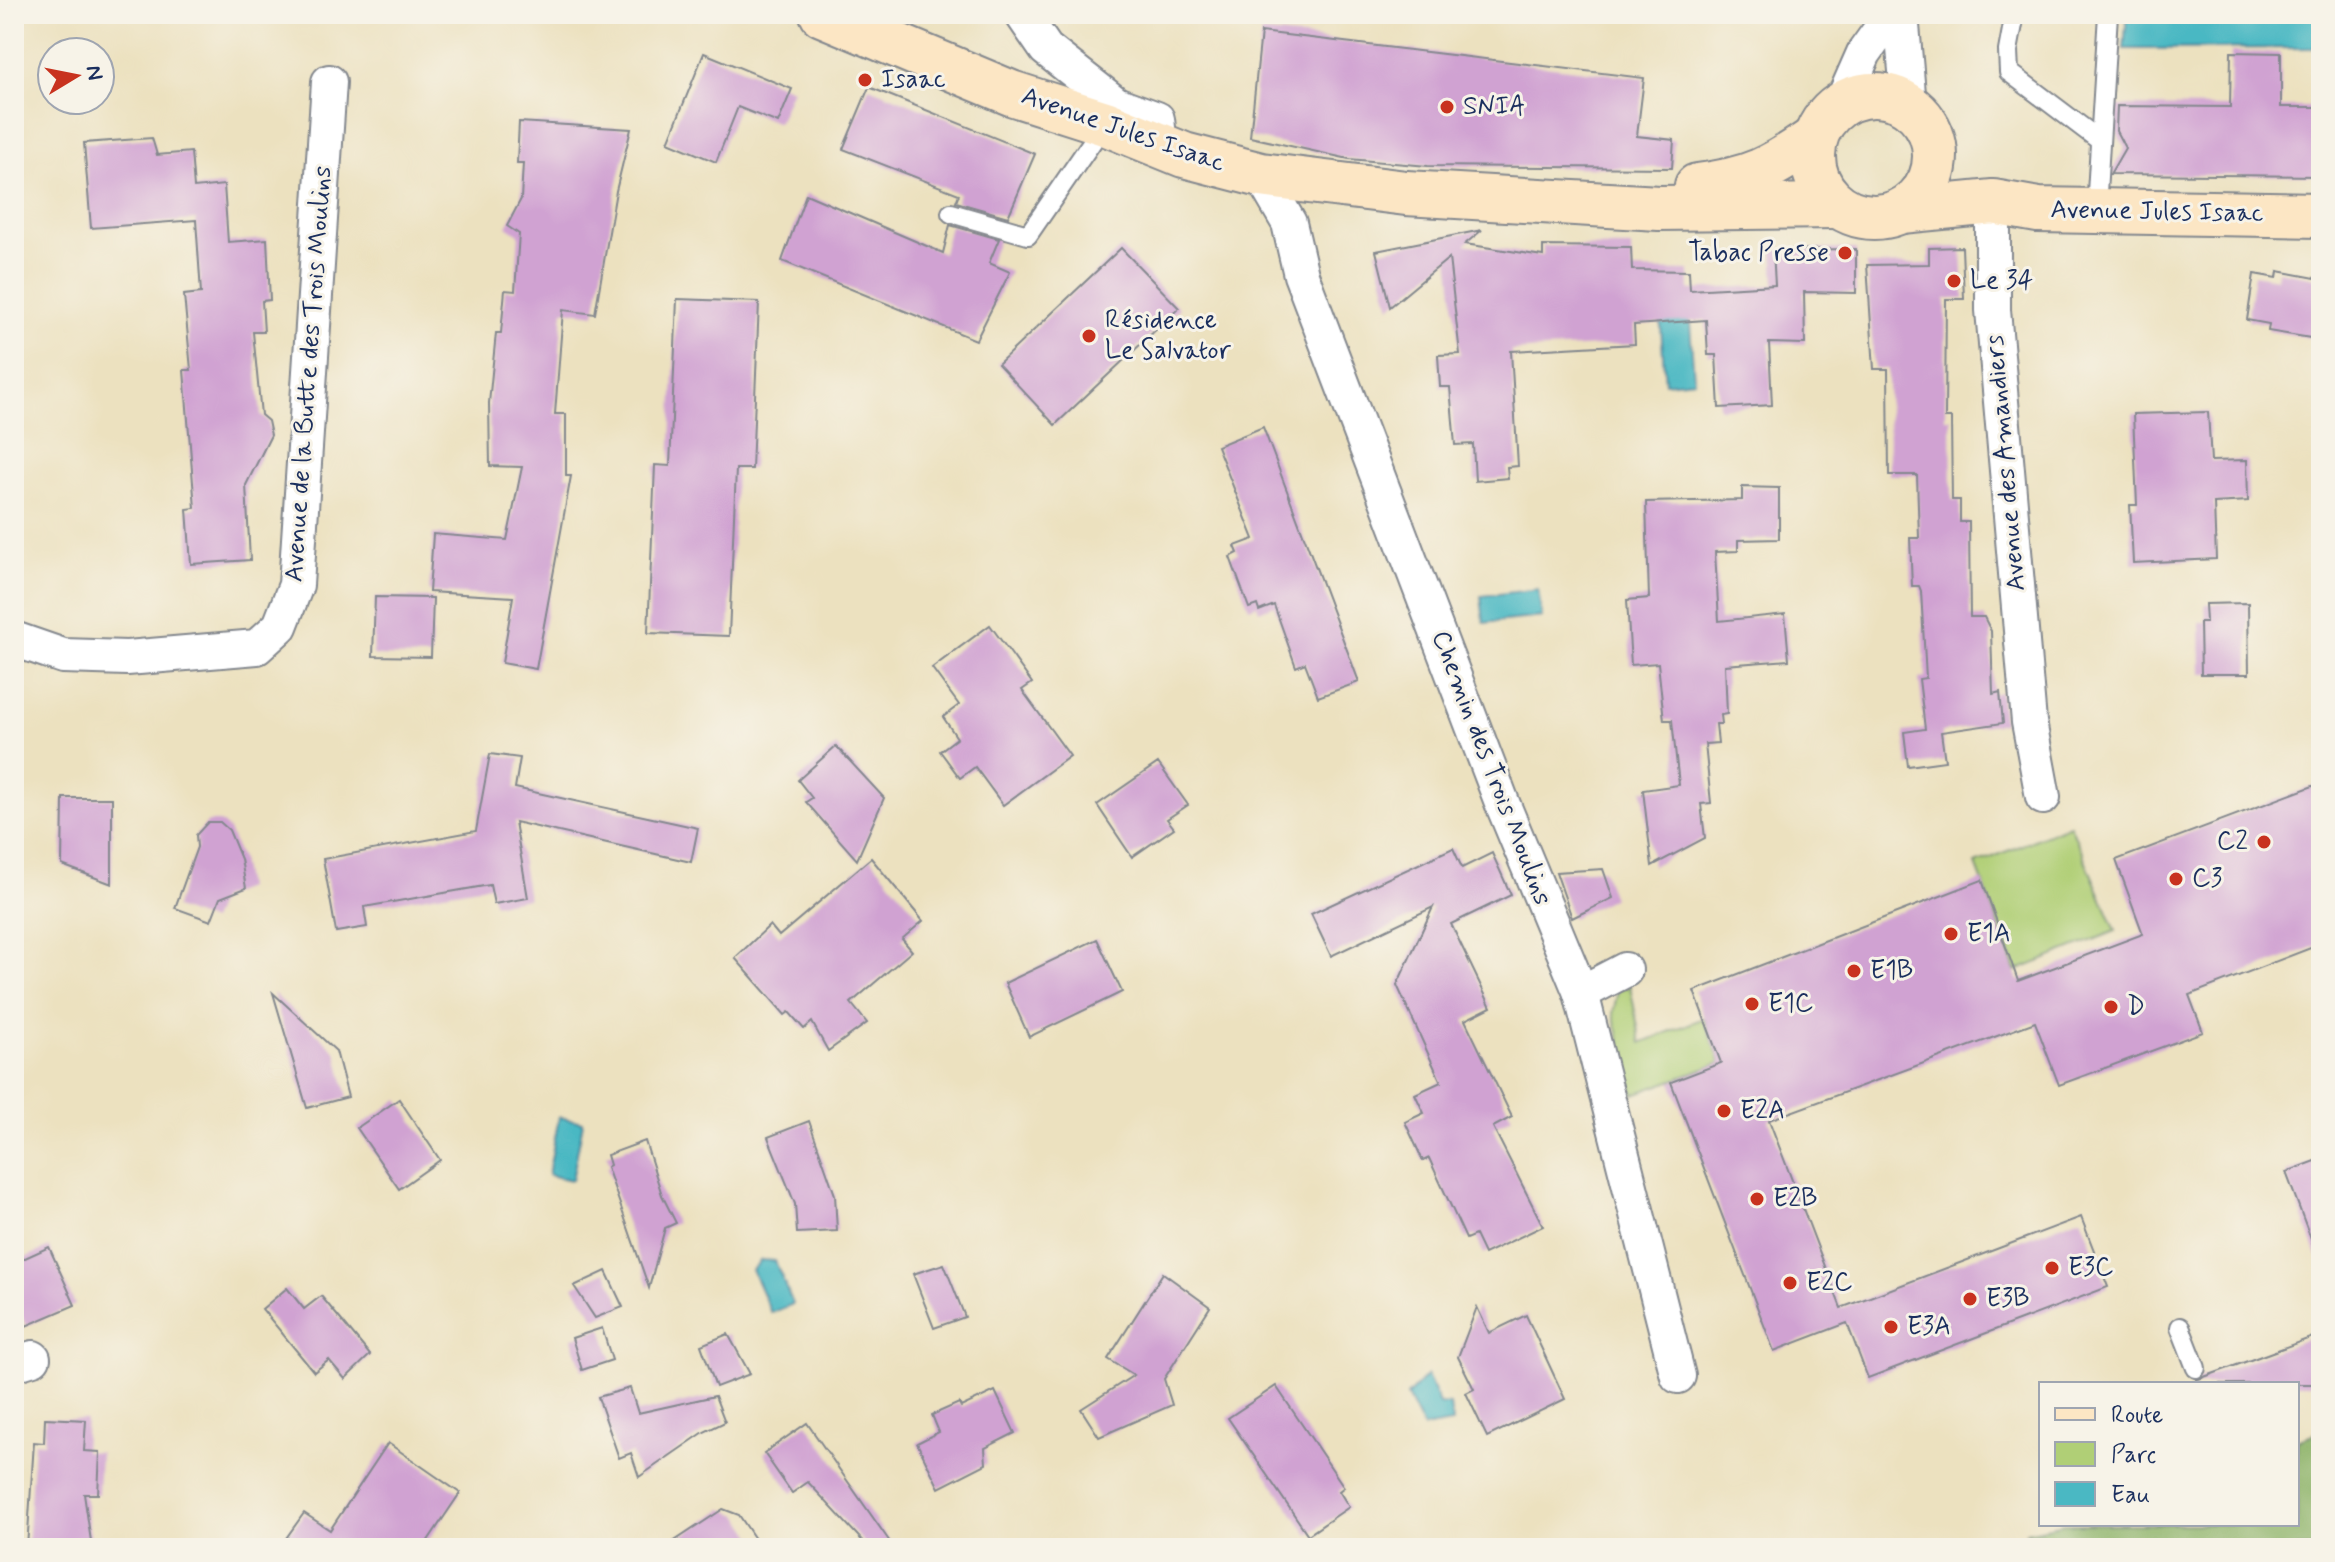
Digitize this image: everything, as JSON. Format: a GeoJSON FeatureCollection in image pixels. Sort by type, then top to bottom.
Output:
{"type":"FeatureCollection","features":[{"type":"Feature","properties":{"kind":"main road","name":"Avenue Jules Isaac"},"geometry":{"type":"LineString","coordinates":[[822,14],[1011,93],[1105,123],[1160,146],[1261,175],[1406,193],[1659,208],[1838,206]]}},
{"type":"Feature","properties":{"kind":"main road"},"geometry":{"type":"LineString","coordinates":[[1936,153],[1932,177],[1920,197],[1901,211],[1880,217],[1858,215],[1838,206],[1824,192],[1816,176],[1813,157],[1815,138],[1825,118],[1842,103],[1864,95],[1887,96],[1909,105],[1923,118],[1936,153],[1993,202]]}},
{"type":"Feature","properties":{"kind":"main road","name":"Avenue Jules Isaac"},"geometry":{"type":"LineString","coordinates":[[1534,201],[1740,180],[1773,168],[1815,138]]}},
{"type":"Feature","properties":{"kind":"main road","name":"Avenue Jules Isaac"},"geometry":{"type":"LineString","coordinates":[[1901,211],[1993,202],[2038,210],[2321,215]]}},
{"type":"Feature","properties":{"kind":"street"},"geometry":{"type":"LineString","coordinates":[[1022,14],[1046,49],[1116,104],[1157,119],[1160,146]]}},
{"type":"Feature","properties":{"kind":"street"},"geometry":{"type":"LineString","coordinates":[[1842,103],[1864,53],[1892,14]]}},
{"type":"Feature","properties":{"kind":"street"},"geometry":{"type":"LineString","coordinates":[[1901,14],[1909,105]]}},
{"type":"Feature","properties":{"kind":"street","name":"Avenue de la Butte des Trois Moulins"},"geometry":{"type":"LineString","coordinates":[[14,639],[63,656],[127,658],[257,647],[280,626],[296,585],[329,82]]}},
{"type":"Feature","properties":{"kind":"street","name":"Chemin des Trois Moulins"},"geometry":{"type":"LineString","coordinates":[[1261,175],[1289,223],[1301,275],[1503,805],[1581,993],[1678,1376]]}},
{"type":"Feature","properties":{"kind":"street","name":"Avenue des Amandiers"},"geometry":{"type":"LineString","coordinates":[[1993,202],[1993,310],[2029,722],[2043,797]]}},
{"type":"Feature","properties":{"kind":"street"},"geometry":{"type":"LineString","coordinates":[[1581,993],[1625,970]]}},
{"type":"Feature","properties":{"kind":"lane"},"geometry":{"type":"LineString","coordinates":[[2096,209],[2108,14]]}},
{"type":"Feature","properties":{"kind":"lane"},"geometry":{"type":"LineString","coordinates":[[2014,19],[2008,51],[2009,72],[2099,140]]}},
{"type":"Feature","properties":{"kind":"lane"},"geometry":{"type":"LineString","coordinates":[[951,213],[1028,235],[1105,123]]}},
{"type":"Feature","properties":{"kind":"lane"},"geometry":{"type":"LineString","coordinates":[[2180,1327],[2196,1368]]}},
{"type":"Feature","properties":{"kind":"green space"},"geometry":{"type":"Polygon","coordinates":[[[2070,825],[2116,931],[2016,971],[1976,864],[2070,825]]]}},
{"type":"Feature","properties":{"kind":"green space"},"geometry":{"type":"Polygon","coordinates":[[[1630,986],[1641,1043],[1704,1018],[1721,1063],[1634,1094],[1613,1013],[1618,990],[1630,986]]]}},
{"type":"Feature","properties":{"kind":"green space"},"geometry":{"type":"Polygon","coordinates":[[[2321,1431],[2321,1548],[2033,1548],[2026,1532],[2054,1526],[2299,1526],[2299,1439],[2321,1431]]]}},
{"type":"Feature","properties":{"kind":"water"},"geometry":{"type":"Polygon","coordinates":[[[2127,14],[2321,14],[2321,48],[2124,49],[2127,14]]]}},
{"type":"Feature","properties":{"kind":"water"},"geometry":{"type":"Polygon","coordinates":[[[1689,310],[1694,380],[1665,383],[1660,312],[1689,310]]]}},
{"type":"Feature","properties":{"kind":"water"},"geometry":{"type":"Polygon","coordinates":[[[1538,589],[1542,617],[1484,623],[1481,596],[1538,589]]]}},
{"type":"Feature","properties":{"kind":"water"},"geometry":{"type":"Polygon","coordinates":[[[559,1117],[583,1122],[572,1180],[548,1175],[559,1117]]]}},
{"type":"Feature","properties":{"kind":"water"},"geometry":{"type":"Polygon","coordinates":[[[761,1260],[775,1261],[793,1304],[771,1313],[752,1270],[761,1260]]]}},
{"type":"Feature","properties":{"kind":"water"},"geometry":{"type":"Polygon","coordinates":[[[1427,1375],[1439,1404],[1450,1405],[1452,1423],[1423,1428],[1407,1396],[1427,1375]]]}},
{"type":"Feature","properties":{"kind":"building","name":"SNIA"},"geometry":{"type":"Polygon","coordinates":[[[1261,32],[1644,78],[1637,136],[1674,140],[1672,168],[1428,166],[1349,159],[1250,137],[1261,32]]]}},
{"type":"Feature","properties":{"kind":"building"},"geometry":{"type":"Polygon","coordinates":[[[2231,52],[2281,53],[2281,107],[2321,107],[2321,176],[2110,174],[2125,148],[2116,131],[2117,106],[2230,107],[2231,52]]]}},
{"type":"Feature","properties":{"kind":"building"},"geometry":{"type":"Polygon","coordinates":[[[704,53],[792,89],[778,123],[738,107],[716,162],[668,142],[704,53]]]}},
{"type":"Feature","properties":{"kind":"building"},"geometry":{"type":"Polygon","coordinates":[[[869,87],[1035,154],[1008,217],[956,202],[959,194],[843,149],[869,87]]]}},
{"type":"Feature","properties":{"kind":"building"},"geometry":{"type":"Polygon","coordinates":[[[519,122],[631,129],[616,191],[595,314],[563,310],[555,414],[566,414],[566,476],[571,476],[536,669],[502,663],[513,597],[429,592],[433,534],[507,540],[522,467],[490,466],[489,403],[496,333],[501,333],[505,290],[515,291],[519,234],[507,226],[521,199],[523,163],[517,163],[519,122]]]}},
{"type":"Feature","properties":{"kind":"building"},"geometry":{"type":"Polygon","coordinates":[[[152,138],[157,155],[191,152],[194,188],[224,185],[228,242],[267,239],[270,300],[262,301],[264,332],[253,332],[261,415],[268,421],[271,435],[246,485],[250,560],[191,564],[187,509],[195,508],[184,370],[191,370],[184,295],[201,293],[196,220],[91,228],[84,143],[152,138]]]}},
{"type":"Feature","properties":{"kind":"building"},"geometry":{"type":"Polygon","coordinates":[[[806,194],[943,253],[950,225],[999,239],[989,263],[1010,272],[976,340],[782,261],[806,194]]]}},
{"type":"Feature","properties":{"kind":"building"},"geometry":{"type":"Polygon","coordinates":[[[1482,230],[1465,244],[1543,256],[1543,246],[1631,247],[1632,270],[1689,271],[1690,290],[1775,285],[1773,250],[1856,249],[1856,293],[1804,292],[1805,344],[1769,343],[1772,405],[1719,408],[1716,355],[1708,355],[1706,320],[1634,325],[1635,344],[1511,351],[1518,466],[1507,467],[1508,478],[1475,481],[1473,444],[1455,445],[1450,387],[1440,387],[1438,355],[1460,354],[1449,258],[1390,307],[1376,251],[1482,230]]]}},
{"type":"Feature","properties":{"kind":"building"},"geometry":{"type":"Polygon","coordinates":[[[1962,247],[1964,299],[1946,299],[1945,418],[1951,418],[1952,500],[1960,500],[1960,522],[1969,522],[1970,617],[1984,617],[1991,631],[1993,694],[2000,692],[2003,723],[1941,732],[1945,761],[1908,766],[1904,732],[1925,729],[1919,679],[1926,678],[1921,591],[1919,586],[1912,586],[1910,538],[1919,538],[1917,475],[1889,475],[1888,369],[1874,369],[1867,265],[1929,264],[1929,248],[1962,247]]]}},
{"type":"Feature","properties":{"kind":"building","name":"Résidence Le Salvator"},"geometry":{"type":"Polygon","coordinates":[[[1121,248],[1179,308],[1055,425],[998,364],[1121,248]]]}},
{"type":"Feature","properties":{"kind":"building"},"geometry":{"type":"Polygon","coordinates":[[[2278,271],[2321,279],[2317,339],[2268,331],[2269,324],[2247,320],[2254,274],[2277,278],[2278,271]]]}},
{"type":"Feature","properties":{"kind":"building"},"geometry":{"type":"Polygon","coordinates":[[[677,299],[759,302],[752,469],[736,469],[729,636],[648,633],[655,465],[670,466],[677,299]]]}},
{"type":"Feature","properties":{"kind":"building"},"geometry":{"type":"Polygon","coordinates":[[[2208,412],[2211,461],[2247,460],[2248,501],[2214,503],[2216,559],[2133,563],[2130,505],[2137,505],[2133,414],[2208,412]]]}},
{"type":"Feature","properties":{"kind":"building"},"geometry":{"type":"Polygon","coordinates":[[[1263,427],[1359,682],[1318,697],[1305,663],[1296,667],[1274,605],[1259,611],[1257,605],[1249,608],[1230,557],[1238,553],[1235,546],[1254,539],[1217,446],[1263,427]]]}},
{"type":"Feature","properties":{"kind":"building"},"geometry":{"type":"Polygon","coordinates":[[[1742,487],[1779,488],[1779,539],[1738,540],[1738,551],[1715,552],[1719,621],[1785,614],[1789,660],[1725,665],[1727,714],[1721,715],[1722,724],[1716,724],[1718,743],[1705,744],[1711,803],[1701,804],[1705,838],[1652,866],[1643,790],[1679,785],[1672,720],[1664,720],[1658,663],[1631,665],[1627,600],[1649,598],[1646,502],[1742,500],[1742,487]]]}},
{"type":"Feature","properties":{"kind":"building"},"geometry":{"type":"Polygon","coordinates":[[[375,597],[433,598],[431,657],[373,656],[375,597]]]}},
{"type":"Feature","properties":{"kind":"building"},"geometry":{"type":"Polygon","coordinates":[[[2248,603],[2249,674],[2201,674],[2200,622],[2206,622],[2205,604],[2248,603]]]}},
{"type":"Feature","properties":{"kind":"building"},"geometry":{"type":"Polygon","coordinates":[[[990,625],[1032,683],[1022,690],[1070,756],[1003,805],[975,767],[960,778],[940,751],[957,738],[943,717],[959,705],[932,668],[990,625]]]}},
{"type":"Feature","properties":{"kind":"building"},"geometry":{"type":"Polygon","coordinates":[[[836,746],[884,798],[857,860],[806,802],[812,798],[798,780],[836,746]]]}},
{"type":"Feature","properties":{"kind":"building"},"geometry":{"type":"Polygon","coordinates":[[[490,754],[520,758],[515,788],[698,828],[691,862],[515,822],[528,898],[494,904],[490,885],[364,907],[367,927],[336,932],[323,859],[476,831],[490,754]]]}},
{"type":"Feature","properties":{"kind":"building"},"geometry":{"type":"Polygon","coordinates":[[[1158,763],[1188,805],[1167,819],[1174,828],[1132,857],[1097,805],[1158,763]]]}},
{"type":"Feature","properties":{"kind":"building"},"geometry":{"type":"Polygon","coordinates":[[[2321,783],[2321,944],[2189,995],[2203,1032],[2059,1085],[2035,1022],[1769,1120],[1841,1308],[2081,1217],[2108,1287],[1868,1378],[1847,1323],[1774,1351],[1671,1082],[1721,1063],[1694,991],[1982,880],[2018,981],[2143,934],[2116,860],[2321,783]]]}},
{"type":"Feature","properties":{"kind":"building"},"geometry":{"type":"Polygon","coordinates":[[[63,798],[112,798],[112,884],[62,865],[63,798]]]}},
{"type":"Feature","properties":{"kind":"building"},"geometry":{"type":"Polygon","coordinates":[[[208,822],[220,822],[229,830],[241,859],[246,888],[220,898],[211,921],[175,908],[197,847],[196,835],[208,822]]]}},
{"type":"Feature","properties":{"kind":"building"},"geometry":{"type":"Polygon","coordinates":[[[1453,848],[1462,868],[1492,853],[1511,895],[1451,924],[1491,1007],[1465,1020],[1512,1117],[1493,1127],[1543,1226],[1484,1254],[1475,1235],[1466,1239],[1429,1158],[1423,1161],[1405,1122],[1424,1113],[1415,1094],[1441,1082],[1397,985],[1433,907],[1331,956],[1311,914],[1453,848]]]}},
{"type":"Feature","properties":{"kind":"building"},"geometry":{"type":"Polygon","coordinates":[[[871,858],[923,921],[902,939],[912,951],[851,1003],[867,1023],[828,1051],[812,1022],[804,1029],[789,1012],[785,1015],[735,958],[770,925],[779,936],[871,858]]]}},
{"type":"Feature","properties":{"kind":"building"},"geometry":{"type":"Polygon","coordinates":[[[1603,869],[1613,898],[1572,918],[1556,872],[1603,869]]]}},
{"type":"Feature","properties":{"kind":"building"},"geometry":{"type":"Polygon","coordinates":[[[1097,939],[1122,992],[1029,1037],[1005,983],[1097,939]]]}},
{"type":"Feature","properties":{"kind":"building"},"geometry":{"type":"Polygon","coordinates":[[[273,993],[336,1051],[348,1097],[307,1108],[273,993]]]}},
{"type":"Feature","properties":{"kind":"building"},"geometry":{"type":"Polygon","coordinates":[[[399,1099],[440,1160],[399,1189],[357,1128],[399,1099]]]}},
{"type":"Feature","properties":{"kind":"building"},"geometry":{"type":"Polygon","coordinates":[[[809,1121],[835,1195],[837,1231],[797,1233],[795,1204],[768,1137],[809,1121]]]}},
{"type":"Feature","properties":{"kind":"building"},"geometry":{"type":"Polygon","coordinates":[[[645,1141],[662,1195],[676,1223],[665,1228],[649,1288],[607,1167],[610,1165],[607,1155],[645,1141]]]}},
{"type":"Feature","properties":{"kind":"building"},"geometry":{"type":"Polygon","coordinates":[[[2321,1159],[2321,1257],[2318,1258],[2286,1172],[2321,1159]]]}},
{"type":"Feature","properties":{"kind":"building"},"geometry":{"type":"Polygon","coordinates":[[[49,1247],[75,1305],[26,1326],[14,1298],[14,1263],[49,1247]]]}},
{"type":"Feature","properties":{"kind":"building"},"geometry":{"type":"Polygon","coordinates":[[[944,1264],[965,1317],[934,1328],[913,1274],[944,1264]]]}},
{"type":"Feature","properties":{"kind":"building"},"geometry":{"type":"Polygon","coordinates":[[[606,1271],[623,1307],[595,1318],[574,1286],[606,1271]]]}},
{"type":"Feature","properties":{"kind":"building"},"geometry":{"type":"Polygon","coordinates":[[[1163,1273],[1210,1307],[1164,1379],[1172,1405],[1099,1437],[1081,1409],[1134,1375],[1108,1359],[1163,1273]]]}},
{"type":"Feature","properties":{"kind":"building"},"geometry":{"type":"Polygon","coordinates":[[[287,1288],[304,1309],[321,1296],[370,1355],[345,1379],[329,1360],[314,1372],[262,1309],[287,1288]]]}},
{"type":"Feature","properties":{"kind":"building"},"geometry":{"type":"Polygon","coordinates":[[[1477,1307],[1489,1333],[1526,1315],[1565,1399],[1487,1437],[1466,1393],[1474,1389],[1458,1357],[1477,1307]]]}},
{"type":"Feature","properties":{"kind":"building"},"geometry":{"type":"Polygon","coordinates":[[[602,1328],[612,1360],[582,1370],[572,1338],[602,1328]]]}},
{"type":"Feature","properties":{"kind":"building"},"geometry":{"type":"Polygon","coordinates":[[[728,1334],[750,1374],[716,1387],[701,1345],[728,1334]]]}},
{"type":"Feature","properties":{"kind":"building"},"geometry":{"type":"Polygon","coordinates":[[[2321,1334],[2321,1384],[2196,1380],[2321,1334]]]}},
{"type":"Feature","properties":{"kind":"building"},"geometry":{"type":"Polygon","coordinates":[[[1276,1386],[1344,1487],[1339,1491],[1349,1507],[1308,1535],[1228,1418],[1276,1386]]]}},
{"type":"Feature","properties":{"kind":"building"},"geometry":{"type":"Polygon","coordinates":[[[630,1388],[638,1413],[715,1396],[725,1422],[704,1432],[639,1477],[631,1453],[619,1458],[598,1397],[630,1388]]]}},
{"type":"Feature","properties":{"kind":"building"},"geometry":{"type":"Polygon","coordinates":[[[995,1391],[1015,1433],[985,1448],[986,1464],[939,1488],[917,1443],[939,1432],[932,1415],[959,1403],[961,1407],[995,1391]]]}},
{"type":"Feature","properties":{"kind":"building"},"geometry":{"type":"Polygon","coordinates":[[[45,1418],[86,1420],[84,1451],[100,1452],[98,1494],[84,1494],[92,1548],[27,1548],[34,1442],[44,1443],[45,1418]]]}},
{"type":"Feature","properties":{"kind":"building"},"geometry":{"type":"Polygon","coordinates":[[[807,1423],[890,1542],[883,1548],[869,1548],[808,1482],[792,1493],[764,1453],[807,1423]]]}},
{"type":"Feature","properties":{"kind":"building"},"geometry":{"type":"Polygon","coordinates":[[[388,1443],[460,1493],[423,1548],[279,1548],[304,1513],[330,1530],[388,1443]]]}},
{"type":"Feature","properties":{"kind":"building"},"geometry":{"type":"Polygon","coordinates":[[[723,1509],[739,1515],[761,1548],[664,1548],[723,1509]]]}},
{"type":"Feature","properties":{"kind":"place","name":"Isaac"},"geometry":{"type":"Point","coordinates":[865,80]}},
{"type":"Feature","properties":{"kind":"place","name":"SNIA"},"geometry":{"type":"Point","coordinates":[1447,107]}},
{"type":"Feature","properties":{"kind":"place","name":"Tabac Presse"},"geometry":{"type":"Point","coordinates":[1845,253]}},
{"type":"Feature","properties":{"kind":"place","name":"Le 34"},"geometry":{"type":"Point","coordinates":[1954,281]}},
{"type":"Feature","properties":{"kind":"place","name":"Résidence Le Salvator"},"geometry":{"type":"Point","coordinates":[1089,336]}},
{"type":"Feature","properties":{"kind":"place","name":"C2"},"geometry":{"type":"Point","coordinates":[2264,842]}},
{"type":"Feature","properties":{"kind":"place","name":"C3"},"geometry":{"type":"Point","coordinates":[2176,879]}},
{"type":"Feature","properties":{"kind":"place","name":"E1A"},"geometry":{"type":"Point","coordinates":[1951,934]}},
{"type":"Feature","properties":{"kind":"place","name":"E1B"},"geometry":{"type":"Point","coordinates":[1854,971]}},
{"type":"Feature","properties":{"kind":"place","name":"E1C"},"geometry":{"type":"Point","coordinates":[1752,1004]}},
{"type":"Feature","properties":{"kind":"place","name":"D"},"geometry":{"type":"Point","coordinates":[2111,1007]}},
{"type":"Feature","properties":{"kind":"place","name":"E2A"},"geometry":{"type":"Point","coordinates":[1724,1111]}},
{"type":"Feature","properties":{"kind":"place","name":"E2B"},"geometry":{"type":"Point","coordinates":[1757,1199]}},
{"type":"Feature","properties":{"kind":"place","name":"E3C"},"geometry":{"type":"Point","coordinates":[2052,1268]}},
{"type":"Feature","properties":{"kind":"place","name":"E2C"},"geometry":{"type":"Point","coordinates":[1790,1283]}},
{"type":"Feature","properties":{"kind":"place","name":"E3B"},"geometry":{"type":"Point","coordinates":[1970,1299]}},
{"type":"Feature","properties":{"kind":"place","name":"E3A"},"geometry":{"type":"Point","coordinates":[1891,1327]}}]}
